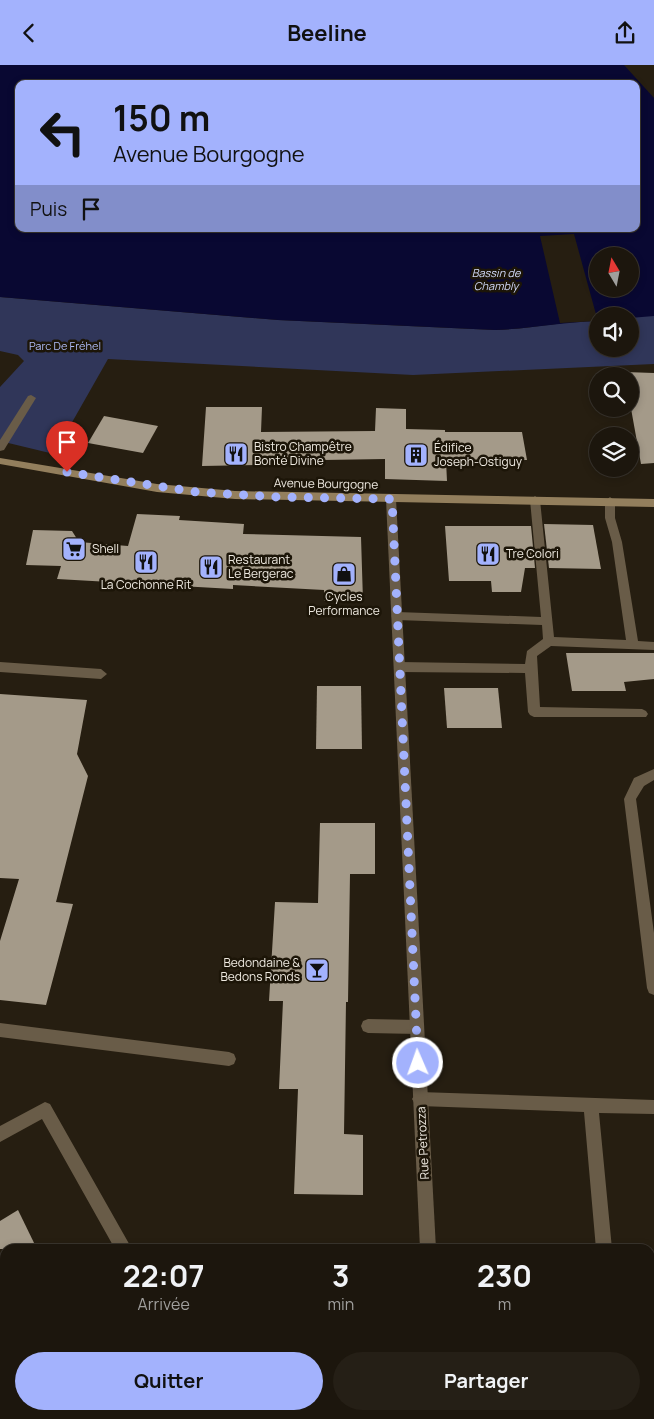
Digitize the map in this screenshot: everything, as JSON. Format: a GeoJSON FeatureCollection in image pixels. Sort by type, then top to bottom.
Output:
{"type":"FeatureCollection","features":[{"type":"Feature","properties":{"kind":"street"},"geometry":{"type":"LineString","coordinates":[[0,448],[31,398]]}},
{"type":"Feature","properties":{"kind":"street","name":"Avenue Bourgogne"},"geometry":{"type":"LineString","coordinates":[[0,461],[144,486],[196,492],[277,497],[654,503]]}},
{"type":"Feature","properties":{"kind":"street","name":"Rue Petrozza"},"geometry":{"type":"LineString","coordinates":[[392,499],[428,1244]]}},
{"type":"Feature","properties":{"kind":"street"},"geometry":{"type":"LineString","coordinates":[[535,500],[549,641]]}},
{"type":"Feature","properties":{"kind":"street"},"geometry":{"type":"LineString","coordinates":[[610,501],[610,518],[617,542],[633,645]]}},
{"type":"Feature","properties":{"kind":"street"},"geometry":{"type":"LineString","coordinates":[[397,615],[547,621]]}},
{"type":"Feature","properties":{"kind":"street"},"geometry":{"type":"LineString","coordinates":[[642,715],[534,712],[531,654],[549,641],[654,646]]}},
{"type":"Feature","properties":{"kind":"street"},"geometry":{"type":"LineString","coordinates":[[0,667],[100,673]]}},
{"type":"Feature","properties":{"kind":"street"},"geometry":{"type":"LineString","coordinates":[[400,667],[531,669]]}},
{"type":"Feature","properties":{"kind":"street"},"geometry":{"type":"LineString","coordinates":[[654,774],[639,782],[630,799],[654,988]]}},
{"type":"Feature","properties":{"kind":"street"},"geometry":{"type":"LineString","coordinates":[[368,1026],[417,1027]]}},
{"type":"Feature","properties":{"kind":"street"},"geometry":{"type":"LineString","coordinates":[[0,1030],[229,1059]]}},
{"type":"Feature","properties":{"kind":"street"},"geometry":{"type":"LineString","coordinates":[[420,1099],[654,1107]]}},
{"type":"Feature","properties":{"kind":"street"},"geometry":{"type":"LineString","coordinates":[[591,1105],[604,1244]]}},
{"type":"Feature","properties":{"kind":"street"},"geometry":{"type":"LineString","coordinates":[[0,1134],[45,1109],[121,1244]]}},
{"type":"Feature","properties":{"kind":"green space","name":"Parc De Fréhel"},"geometry":{"type":"Polygon","coordinates":[[[0,297],[278,320],[495,330],[589,320],[589,357],[639,357],[639,316],[654,315],[654,364],[413,375],[108,359],[54,454],[0,441],[0,387],[24,361],[18,355],[0,351],[0,297]]]}},
{"type":"Feature","properties":{"kind":"water","name":"Bassin de Chambly"},"geometry":{"type":"Polygon","coordinates":[[[0,65],[624,65],[638,80],[15,80],[15,232],[640,232],[640,83],[654,98],[654,316],[639,317],[639,307],[589,307],[589,322],[495,330],[278,320],[0,297],[0,65]]]}},
{"type":"Feature","properties":{"kind":"pier"},"geometry":{"type":"Polygon","coordinates":[[[574,234],[589,289],[589,297],[591,297],[594,307],[589,307],[589,321],[560,323],[540,236],[574,234]]]}},
{"type":"Feature","properties":{"kind":"building"},"geometry":{"type":"Polygon","coordinates":[[[639,372],[654,373],[654,463],[641,464],[639,427],[634,427],[633,417],[639,417],[639,372]]]}},
{"type":"Feature","properties":{"kind":"building"},"geometry":{"type":"Polygon","coordinates":[[[206,407],[262,407],[261,432],[375,431],[376,408],[406,409],[406,429],[445,430],[445,432],[522,432],[527,460],[446,461],[447,481],[385,479],[385,459],[261,461],[261,465],[202,466],[206,407]]]}},
{"type":"Feature","properties":{"kind":"building"},"geometry":{"type":"Polygon","coordinates":[[[104,416],[158,426],[143,453],[88,443],[104,416]]]}},
{"type":"Feature","properties":{"kind":"building"},"geometry":{"type":"Polygon","coordinates":[[[137,514],[180,516],[179,520],[244,524],[243,534],[361,537],[363,601],[324,601],[324,590],[233,585],[233,589],[57,579],[61,566],[26,565],[33,530],[72,531],[79,542],[128,546],[137,514]]]}},
{"type":"Feature","properties":{"kind":"building"},"geometry":{"type":"Polygon","coordinates":[[[544,524],[593,525],[601,569],[549,568],[544,524]]]}},
{"type":"Feature","properties":{"kind":"building","name":"Tre Colori"},"geometry":{"type":"Polygon","coordinates":[[[445,526],[531,526],[535,568],[525,568],[521,592],[492,592],[491,581],[449,581],[445,526]]]}},
{"type":"Feature","properties":{"kind":"building"},"geometry":{"type":"Polygon","coordinates":[[[566,653],[654,653],[654,679],[624,682],[626,691],[572,691],[566,653]]]}},
{"type":"Feature","properties":{"kind":"building"},"geometry":{"type":"Polygon","coordinates":[[[317,686],[361,686],[362,749],[316,749],[317,686]]]}},
{"type":"Feature","properties":{"kind":"building"},"geometry":{"type":"Polygon","coordinates":[[[444,688],[498,688],[502,728],[447,728],[444,688]]]}},
{"type":"Feature","properties":{"kind":"building"},"geometry":{"type":"Polygon","coordinates":[[[0,694],[87,700],[77,754],[88,776],[56,902],[73,904],[46,1005],[0,1000],[0,941],[19,879],[0,878],[0,694]]]}},
{"type":"Feature","properties":{"kind":"building"},"geometry":{"type":"Polygon","coordinates":[[[320,823],[375,823],[375,874],[350,874],[344,1134],[363,1135],[363,1195],[294,1194],[298,1089],[279,1089],[283,1001],[269,1001],[275,902],[318,903],[320,823]]]}},
{"type":"Feature","properties":{"kind":"building"},"geometry":{"type":"Polygon","coordinates":[[[18,1210],[35,1244],[0,1244],[0,1221],[18,1210]]]}},
{"type":"Feature","properties":{"kind":"place","name":"Bistro Champêtre Bonté Divine"},"geometry":{"type":"Point","coordinates":[236,454]}},
{"type":"Feature","properties":{"kind":"place","name":"Édifice Joseph-Ostiguy"},"geometry":{"type":"Point","coordinates":[416,455]}},
{"type":"Feature","properties":{"kind":"place","name":"Shell"},"geometry":{"type":"Point","coordinates":[74,549]}},
{"type":"Feature","properties":{"kind":"place","name":"Tre Colori"},"geometry":{"type":"Point","coordinates":[488,554]}},
{"type":"Feature","properties":{"kind":"place","name":"La Cochonne Rit"},"geometry":{"type":"Point","coordinates":[146,562]}},
{"type":"Feature","properties":{"kind":"place","name":"Restaurant Le Bergerac"},"geometry":{"type":"Point","coordinates":[211,567]}},
{"type":"Feature","properties":{"kind":"place","name":"Cycles Performance"},"geometry":{"type":"Point","coordinates":[344,574]}},
{"type":"Feature","properties":{"kind":"place","name":"Bedondaine & Bedons Ronds"},"geometry":{"type":"Point","coordinates":[317,970]}},
{"type":"Feature","properties":{"kind":"route"},"geometry":{"type":"LineString","coordinates":[[67,472],[158,488],[196,492],[277,497],[392,499],[418,1063]]}}]}
